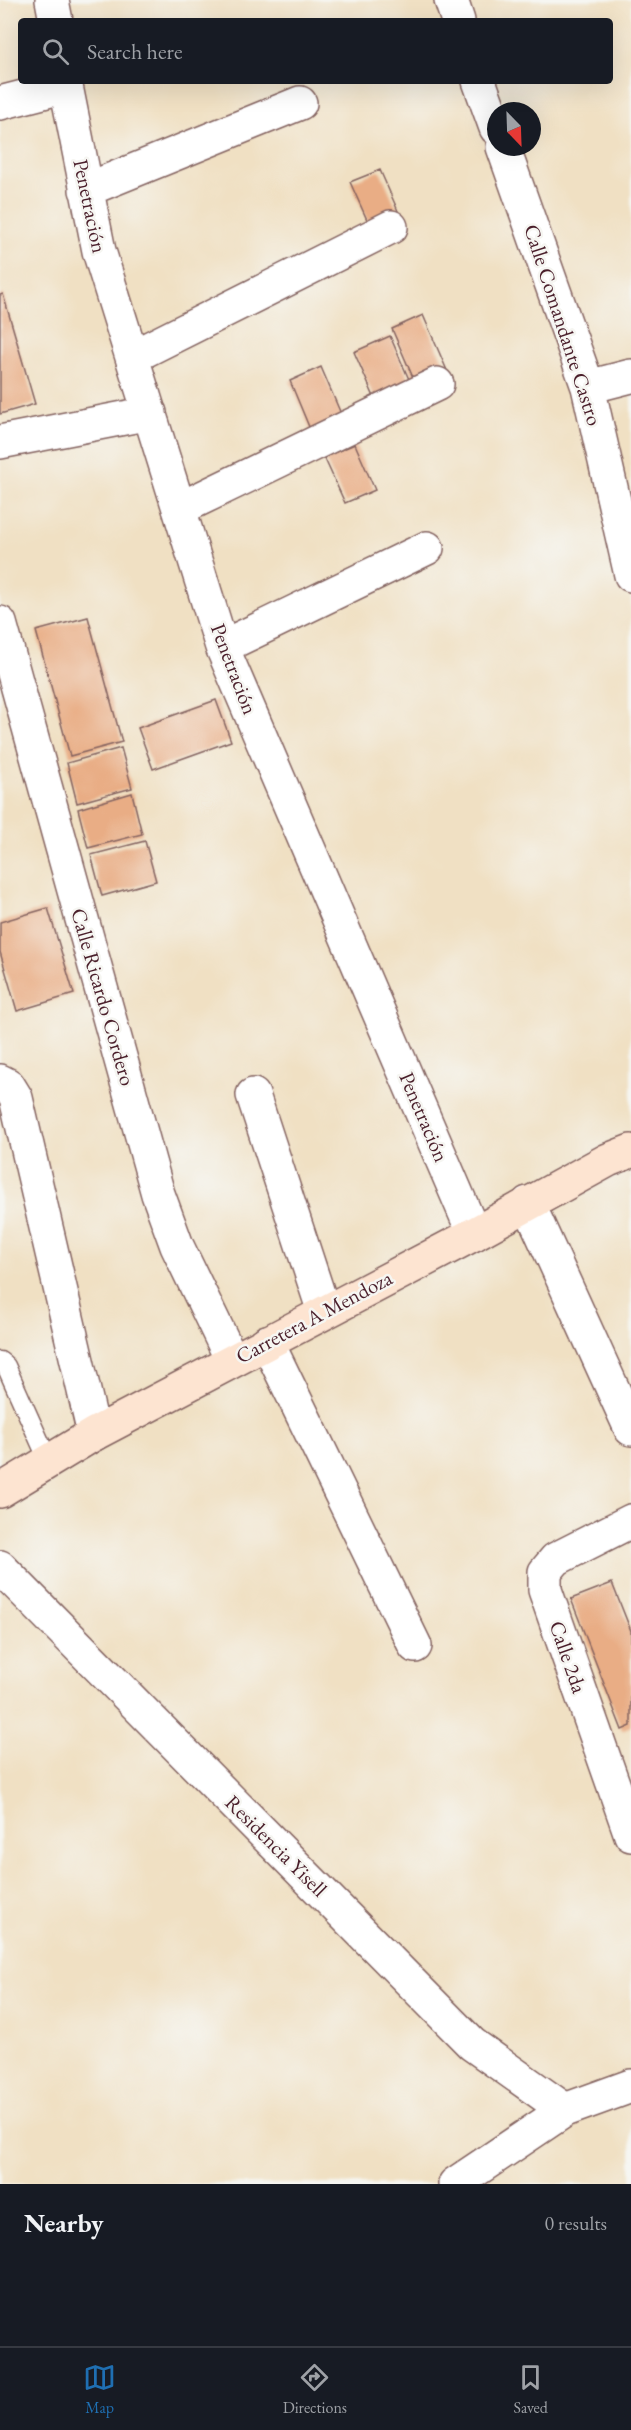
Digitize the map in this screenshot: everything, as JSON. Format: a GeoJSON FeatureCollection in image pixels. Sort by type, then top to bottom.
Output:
{"type":"FeatureCollection","features":[{"type":"Feature","properties":{"kind":"street"},"geometry":{"type":"LineString","coordinates":[[52,0],[55,18]]}},
{"type":"Feature","properties":{"kind":"street"},"geometry":{"type":"LineString","coordinates":[[451,0],[457,18]]}},
{"type":"Feature","properties":{"kind":"street"},"geometry":{"type":"LineString","coordinates":[[0,103],[63,84]]}},
{"type":"Feature","properties":{"kind":"street","name":"Penetración"},"geometry":{"type":"LineString","coordinates":[[66,84],[99,251],[222,647],[474,1234]]}},
{"type":"Feature","properties":{"kind":"street"},"geometry":{"type":"LineString","coordinates":[[480,84],[487,103]]}},
{"type":"Feature","properties":{"kind":"street"},"geometry":{"type":"LineString","coordinates":[[86,190],[300,103]]}},
{"type":"Feature","properties":{"kind":"street","name":"Calle Comandante Castro"},"geometry":{"type":"LineString","coordinates":[[506,156],[588,387],[631,575]]}},
{"type":"Feature","properties":{"kind":"street"},"geometry":{"type":"LineString","coordinates":[[132,357],[391,227]]}},
{"type":"Feature","properties":{"kind":"street"},"geometry":{"type":"LineString","coordinates":[[588,387],[631,376]]}},
{"type":"Feature","properties":{"kind":"street"},"geometry":{"type":"LineString","coordinates":[[179,509],[436,384]]}},
{"type":"Feature","properties":{"kind":"street"},"geometry":{"type":"LineString","coordinates":[[0,442],[150,413]]}},
{"type":"Feature","properties":{"kind":"street"},"geometry":{"type":"LineString","coordinates":[[222,647],[427,548]]}},
{"type":"Feature","properties":{"kind":"street","name":"Calle Ricardo Cordero"},"geometry":{"type":"LineString","coordinates":[[0,623],[158,1194],[177,1246],[232,1360]]}},
{"type":"Feature","properties":{"kind":"street"},"geometry":{"type":"LineString","coordinates":[[0,1081],[8,1085],[16,1098],[94,1434]]}},
{"type":"Feature","properties":{"kind":"street"},"geometry":{"type":"LineString","coordinates":[[253,1095],[324,1312]]}},
{"type":"Feature","properties":{"kind":"street","name":"Carretera A Mendoza"},"geometry":{"type":"LineString","coordinates":[[0,1491],[94,1434],[474,1234],[608,1160],[631,1150]]}},
{"type":"Feature","properties":{"kind":"street"},"geometry":{"type":"LineString","coordinates":[[528,1203],[631,1429]]}},
{"type":"Feature","properties":{"kind":"street"},"geometry":{"type":"LineString","coordinates":[[267,1342],[415,1646]]}},
{"type":"Feature","properties":{"kind":"street","name":"Calle 2da"},"geometry":{"type":"LineString","coordinates":[[631,1521],[556,1559],[545,1572],[545,1590],[631,1835]]}},
{"type":"Feature","properties":{"kind":"street","name":"Residencia Yisell"},"geometry":{"type":"LineString","coordinates":[[0,1567],[472,2044],[565,2110]]}},
{"type":"Feature","properties":{"kind":"street"},"geometry":{"type":"LineString","coordinates":[[455,2184],[565,2110],[631,2086]]}},
{"type":"Feature","properties":{"kind":"lane"},"geometry":{"type":"LineString","coordinates":[[0,1361],[6,1366],[48,1460]]}},
{"type":"Feature","properties":{"kind":"building"},"geometry":{"type":"Polygon","coordinates":[[[380,170],[402,220],[373,233],[350,182],[380,170]]]}},
{"type":"Feature","properties":{"kind":"building"},"geometry":{"type":"Polygon","coordinates":[[[3,294],[35,404],[0,414],[0,295],[3,294]]]}},
{"type":"Feature","properties":{"kind":"building"},"geometry":{"type":"Polygon","coordinates":[[[423,315],[449,375],[418,389],[392,329],[423,315]]]}},
{"type":"Feature","properties":{"kind":"building"},"geometry":{"type":"Polygon","coordinates":[[[390,336],[415,393],[379,408],[354,352],[390,336]]]}},
{"type":"Feature","properties":{"kind":"building"},"geometry":{"type":"Polygon","coordinates":[[[321,367],[344,421],[312,434],[290,381],[321,367]]]}},
{"type":"Feature","properties":{"kind":"building"},"geometry":{"type":"Polygon","coordinates":[[[355,444],[375,490],[345,503],[324,457],[355,444]]]}},
{"type":"Feature","properties":{"kind":"building"},"geometry":{"type":"Polygon","coordinates":[[[88,617],[122,742],[70,756],[36,631],[88,617]]]}},
{"type":"Feature","properties":{"kind":"building"},"geometry":{"type":"Polygon","coordinates":[[[216,700],[231,741],[153,769],[138,728],[216,700]]]}},
{"type":"Feature","properties":{"kind":"building"},"geometry":{"type":"Polygon","coordinates":[[[121,748],[132,788],[77,803],[67,763],[121,748]]]}},
{"type":"Feature","properties":{"kind":"building"},"geometry":{"type":"Polygon","coordinates":[[[132,793],[142,834],[88,848],[78,809],[132,793]]]}},
{"type":"Feature","properties":{"kind":"building"},"geometry":{"type":"Polygon","coordinates":[[[145,841],[156,881],[102,896],[91,855],[145,841]]]}},
{"type":"Feature","properties":{"kind":"building"},"geometry":{"type":"Polygon","coordinates":[[[48,908],[74,994],[17,1011],[0,952],[0,922],[48,908]]]}},
{"type":"Feature","properties":{"kind":"building"},"geometry":{"type":"Polygon","coordinates":[[[612,1583],[631,1631],[631,1726],[622,1730],[571,1599],[612,1583]]]}}]}
